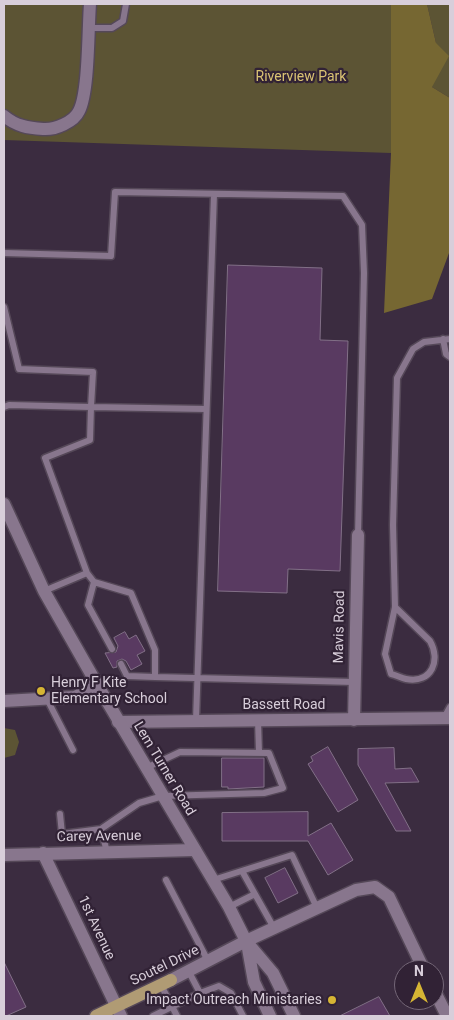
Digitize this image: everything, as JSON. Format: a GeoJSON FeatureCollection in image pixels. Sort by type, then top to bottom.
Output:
{"type":"FeatureCollection","features":[{"type":"Feature","properties":{"kind":"main road","name":"Soutel Drive"},"geometry":{"type":"LineString","coordinates":[[96,1016],[118,1011],[166,983]]}},
{"type":"Feature","properties":{"kind":"street"},"geometry":{"type":"LineString","coordinates":[[4,116],[23,128],[47,130],[66,124],[79,112],[83,96],[90,4]]}},
{"type":"Feature","properties":{"kind":"street","name":"Lem Turner Road"},"geometry":{"type":"LineString","coordinates":[[4,504],[44,591],[118,722],[229,907],[246,941],[273,973],[294,1016]]}},
{"type":"Feature","properties":{"kind":"street","name":"Mavis Road"},"geometry":{"type":"LineString","coordinates":[[354,720],[358,535]]}},
{"type":"Feature","properties":{"kind":"street"},"geometry":{"type":"LineString","coordinates":[[4,701],[75,697],[98,686]]}},
{"type":"Feature","properties":{"kind":"street"},"geometry":{"type":"LineString","coordinates":[[448,715],[450,730]]}},
{"type":"Feature","properties":{"kind":"street","name":"Bassett Road"},"geometry":{"type":"LineString","coordinates":[[118,722],[354,720],[448,715]]}},
{"type":"Feature","properties":{"kind":"street","name":"Carey Avenue"},"geometry":{"type":"LineString","coordinates":[[4,855],[195,850]]}},
{"type":"Feature","properties":{"kind":"street","name":"1st Avenue"},"geometry":{"type":"LineString","coordinates":[[44,854],[118,1011]]}},
{"type":"Feature","properties":{"kind":"street","name":"Soutel Drive"},"geometry":{"type":"LineString","coordinates":[[166,983],[246,941],[366,887],[383,891],[389,897],[419,960]]}},
{"type":"Feature","properties":{"kind":"street","name":"Lem Turner Road"},"geometry":{"type":"LineString","coordinates":[[246,941],[254,982],[270,1016]]}},
{"type":"Feature","properties":{"kind":"lane"},"geometry":{"type":"LineString","coordinates":[[88,28],[112,28],[123,21],[126,4]]}},
{"type":"Feature","properties":{"kind":"lane"},"geometry":{"type":"LineString","coordinates":[[4,253],[111,256],[115,192],[343,196],[362,225],[364,273],[358,535]]}},
{"type":"Feature","properties":{"kind":"lane"},"geometry":{"type":"LineString","coordinates":[[196,720],[214,194]]}},
{"type":"Feature","properties":{"kind":"lane"},"geometry":{"type":"LineString","coordinates":[[4,307],[18,369],[93,372],[90,440],[45,458],[87,574],[94,582],[131,593],[155,650],[155,676]]}},
{"type":"Feature","properties":{"kind":"lane"},"geometry":{"type":"LineString","coordinates":[[443,339],[446,354],[450,356]]}},
{"type":"Feature","properties":{"kind":"lane"},"geometry":{"type":"LineString","coordinates":[[395,607],[426,637],[433,647],[436,659],[429,674],[420,679],[407,680],[391,674],[385,654],[395,607],[393,525],[397,378],[413,349],[424,342],[450,339]]}},
{"type":"Feature","properties":{"kind":"lane"},"geometry":{"type":"LineString","coordinates":[[4,407],[10,405],[206,409]]}},
{"type":"Feature","properties":{"kind":"lane"},"geometry":{"type":"LineString","coordinates":[[44,591],[87,574]]}},
{"type":"Feature","properties":{"kind":"lane"},"geometry":{"type":"LineString","coordinates":[[94,582],[88,605],[112,649]]}},
{"type":"Feature","properties":{"kind":"lane"},"geometry":{"type":"LineString","coordinates":[[121,664],[127,676],[354,682]]}},
{"type":"Feature","properties":{"kind":"lane"},"geometry":{"type":"LineString","coordinates":[[47,699],[73,750]]}},
{"type":"Feature","properties":{"kind":"lane"},"geometry":{"type":"LineString","coordinates":[[258,720],[259,753]]}},
{"type":"Feature","properties":{"kind":"lane"},"geometry":{"type":"LineString","coordinates":[[60,814],[62,834],[101,829],[139,803],[163,796],[256,794],[283,788],[269,753],[180,752],[146,768]]}},
{"type":"Feature","properties":{"kind":"lane"},"geometry":{"type":"LineString","coordinates":[[101,829],[107,852]]}},
{"type":"Feature","properties":{"kind":"lane"},"geometry":{"type":"LineString","coordinates":[[213,880],[292,855],[317,908]]}},
{"type":"Feature","properties":{"kind":"lane"},"geometry":{"type":"LineString","coordinates":[[242,871],[274,928]]}},
{"type":"Feature","properties":{"kind":"lane"},"geometry":{"type":"LineString","coordinates":[[166,880],[209,962]]}},
{"type":"Feature","properties":{"kind":"lane"},"geometry":{"type":"LineString","coordinates":[[229,907],[254,894]]}},
{"type":"Feature","properties":{"kind":"lane"},"geometry":{"type":"LineString","coordinates":[[188,972],[200,993]]}},
{"type":"Feature","properties":{"kind":"lane"},"geometry":{"type":"LineString","coordinates":[[166,983],[177,1016]]}},
{"type":"Feature","properties":{"kind":"lane"},"geometry":{"type":"LineString","coordinates":[[153,1016],[219,986],[231,993],[243,1016]]}},
{"type":"Feature","properties":{"kind":"green space","name":"Riverview Park"},"geometry":{"type":"Polygon","coordinates":[[[4,4],[391,4],[391,153],[4,140],[4,4]]]}},
{"type":"Feature","properties":{"kind":"green space"},"geometry":{"type":"Polygon","coordinates":[[[427,4],[450,4],[450,98],[432,87],[436,43],[427,4]]]}},
{"type":"Feature","properties":{"kind":"green space"},"geometry":{"type":"Polygon","coordinates":[[[4,728],[15,730],[19,742],[15,755],[4,758],[4,728]]]}},
{"type":"Feature","properties":{"kind":"shaded area"},"geometry":{"type":"Polygon","coordinates":[[[391,4],[427,4],[436,43],[449,56],[432,87],[450,98],[450,239],[449,253],[432,299],[384,313],[391,153],[391,4]]]}},
{"type":"Feature","properties":{"kind":"building"},"geometry":{"type":"Polygon","coordinates":[[[228,265],[322,268],[320,340],[348,341],[340,571],[288,569],[287,593],[218,591],[228,265]]]}},
{"type":"Feature","properties":{"kind":"building"},"geometry":{"type":"Polygon","coordinates":[[[125,632],[129,639],[136,635],[145,651],[137,655],[142,664],[131,670],[126,661],[122,659],[117,661],[117,667],[113,668],[105,653],[116,652],[118,646],[114,638],[125,632]]]}},
{"type":"Feature","properties":{"kind":"building"},"geometry":{"type":"Polygon","coordinates":[[[328,747],[358,800],[338,812],[308,764],[313,761],[311,757],[328,747]]]}},
{"type":"Feature","properties":{"kind":"building"},"geometry":{"type":"Polygon","coordinates":[[[394,748],[395,769],[411,768],[419,782],[385,783],[411,831],[396,831],[358,765],[358,749],[394,748]]]}},
{"type":"Feature","properties":{"kind":"building"},"geometry":{"type":"Polygon","coordinates":[[[222,758],[264,758],[264,787],[228,789],[228,787],[222,787],[222,758]]]}},
{"type":"Feature","properties":{"kind":"building"},"geometry":{"type":"Polygon","coordinates":[[[308,812],[308,836],[331,823],[353,860],[328,875],[308,841],[222,841],[222,813],[308,812]]]}},
{"type":"Feature","properties":{"kind":"building"},"geometry":{"type":"Polygon","coordinates":[[[285,868],[298,893],[278,903],[265,878],[285,868]]]}},
{"type":"Feature","properties":{"kind":"building"},"geometry":{"type":"Polygon","coordinates":[[[4,962],[26,1007],[6,1016],[4,1016],[4,962]]]}},
{"type":"Feature","properties":{"kind":"building"},"geometry":{"type":"Polygon","coordinates":[[[379,997],[390,1016],[340,1016],[379,997]]]}},
{"type":"Feature","properties":{"kind":"place","name":"Henry F Kite Elementary School"},"geometry":{"type":"Point","coordinates":[41,691]}},
{"type":"Feature","properties":{"kind":"place","name":"Impact Outreach Ministaries"},"geometry":{"type":"Point","coordinates":[332,1000]}}]}
